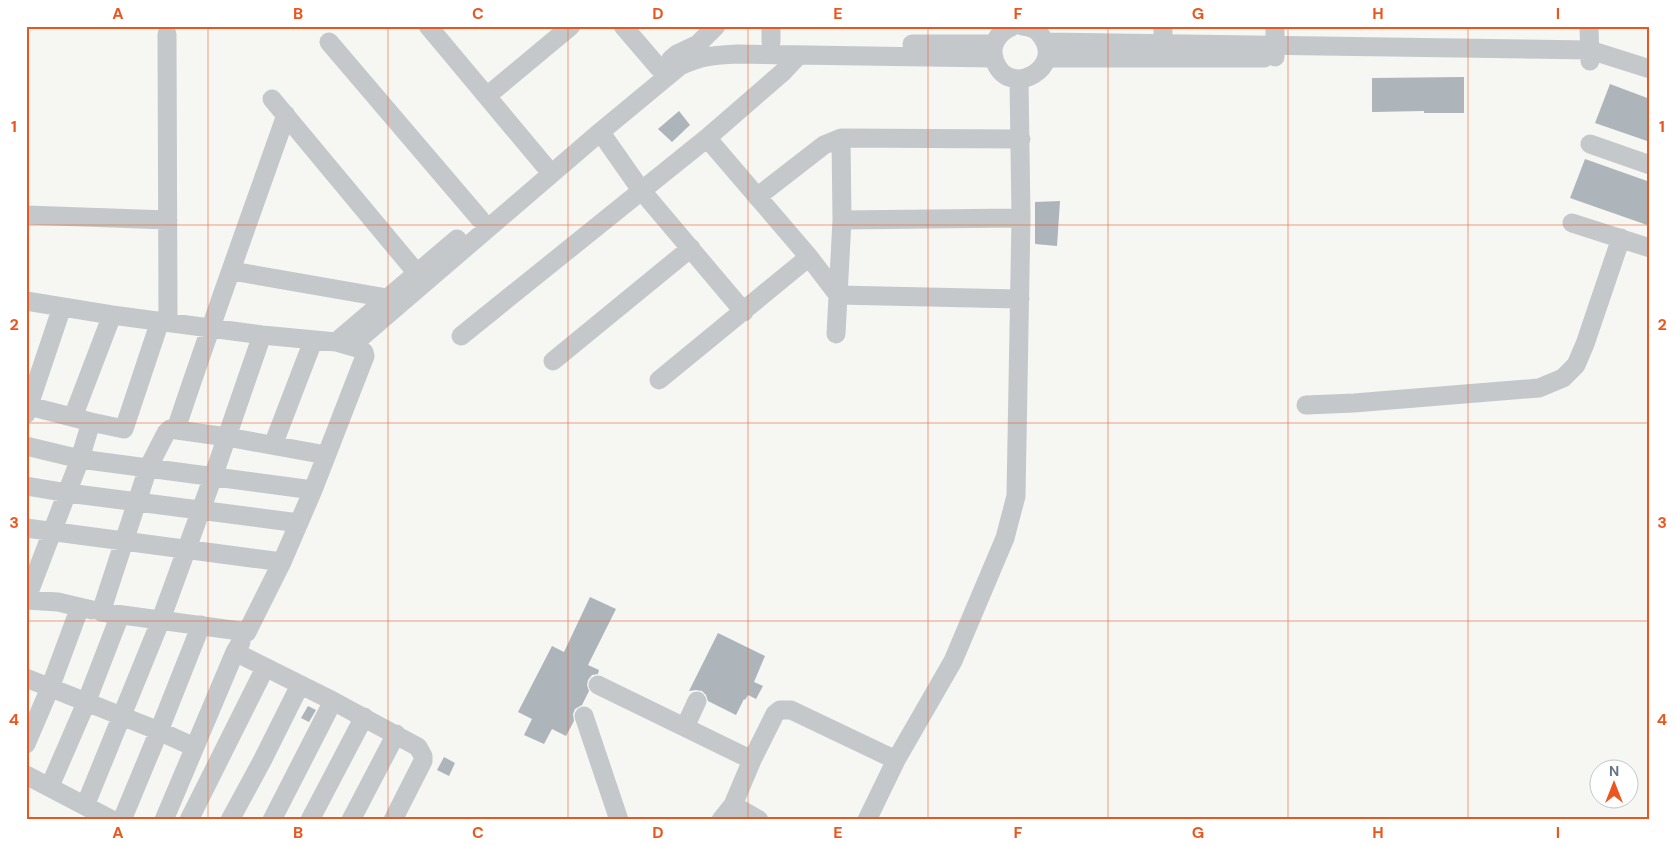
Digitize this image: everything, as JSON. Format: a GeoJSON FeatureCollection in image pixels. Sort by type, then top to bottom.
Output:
{"type":"FeatureCollection","features":[{"type":"Feature","properties":{"kind":"street"},"geometry":{"type":"LineString","coordinates":[[487,96],[571,26]]}},
{"type":"Feature","properties":{"kind":"street"},"geometry":{"type":"LineString","coordinates":[[623,26],[659,68]]}},
{"type":"Feature","properties":{"kind":"street"},"geometry":{"type":"LineString","coordinates":[[343,344],[393,301],[700,51],[716,26]]}},
{"type":"Feature","properties":{"kind":"street"},"geometry":{"type":"LineString","coordinates":[[1013,26],[1002,32],[994,50],[996,64],[1005,74],[1019,79],[1032,76],[1043,67],[1046,50],[1040,34],[1028,26]]}},
{"type":"Feature","properties":{"kind":"street"},"geometry":{"type":"LineString","coordinates":[[1275,26],[1275,52]]}},
{"type":"Feature","properties":{"kind":"street"},"geometry":{"type":"LineString","coordinates":[[1589,26],[1590,56]]}},
{"type":"Feature","properties":{"kind":"street"},"geometry":{"type":"LineString","coordinates":[[438,29],[487,96],[545,166]]}},
{"type":"Feature","properties":{"kind":"street"},"geometry":{"type":"LineString","coordinates":[[62,307],[33,366],[28,410],[72,417],[124,429],[164,321],[168,220],[167,34]]}},
{"type":"Feature","properties":{"kind":"street"},"geometry":{"type":"LineString","coordinates":[[393,301],[416,272],[677,54],[700,51],[771,34],[792,44],[994,50]]}},
{"type":"Feature","properties":{"kind":"street"},"geometry":{"type":"LineString","coordinates":[[1046,50],[1163,35],[1275,52]]}},
{"type":"Feature","properties":{"kind":"street"},"geometry":{"type":"LineString","coordinates":[[328,42],[480,219]]}},
{"type":"Feature","properties":{"kind":"street"},"geometry":{"type":"LineString","coordinates":[[700,51],[710,55],[799,55],[994,50]]}},
{"type":"Feature","properties":{"kind":"street"},"geometry":{"type":"LineString","coordinates":[[1046,50],[1590,56],[1650,70]]}},
{"type":"Feature","properties":{"kind":"street"},"geometry":{"type":"LineString","coordinates":[[461,336],[707,138],[783,72],[799,55]]}},
{"type":"Feature","properties":{"kind":"street"},"geometry":{"type":"LineString","coordinates":[[1590,56],[1650,80]]}},
{"type":"Feature","properties":{"kind":"street"},"geometry":{"type":"LineString","coordinates":[[867,820],[896,760],[953,660],[1006,538],[1012,517],[1016,496],[1020,299],[1019,79]]}},
{"type":"Feature","properties":{"kind":"street"},"geometry":{"type":"LineString","coordinates":[[272,99],[416,272]]}},
{"type":"Feature","properties":{"kind":"street"},"geometry":{"type":"LineString","coordinates":[[176,429],[286,115]]}},
{"type":"Feature","properties":{"kind":"street"},"geometry":{"type":"LineString","coordinates":[[599,133],[641,190],[744,312]]}},
{"type":"Feature","properties":{"kind":"street"},"geometry":{"type":"LineString","coordinates":[[707,138],[838,295]]}},
{"type":"Feature","properties":{"kind":"street"},"geometry":{"type":"LineString","coordinates":[[757,197],[824,145],[841,138],[1020,139]]}},
{"type":"Feature","properties":{"kind":"street"},"geometry":{"type":"LineString","coordinates":[[836,334],[842,220],[841,138]]}},
{"type":"Feature","properties":{"kind":"street"},"geometry":{"type":"LineString","coordinates":[[1590,144],[1650,165]]}},
{"type":"Feature","properties":{"kind":"street"},"geometry":{"type":"LineString","coordinates":[[26,215],[168,220]]}},
{"type":"Feature","properties":{"kind":"street"},"geometry":{"type":"LineString","coordinates":[[842,220],[1020,218]]}},
{"type":"Feature","properties":{"kind":"street"},"geometry":{"type":"LineString","coordinates":[[1572,223],[1650,248]]}},
{"type":"Feature","properties":{"kind":"street"},"geometry":{"type":"LineString","coordinates":[[1306,405],[1539,388],[1563,378],[1576,364],[1585,344],[1621,238]]}},
{"type":"Feature","properties":{"kind":"street"},"geometry":{"type":"LineString","coordinates":[[553,361],[691,248]]}},
{"type":"Feature","properties":{"kind":"street"},"geometry":{"type":"LineString","coordinates":[[659,380],[809,258]]}},
{"type":"Feature","properties":{"kind":"street"},"geometry":{"type":"LineString","coordinates":[[232,271],[393,301]]}},
{"type":"Feature","properties":{"kind":"street"},"geometry":{"type":"LineString","coordinates":[[838,295],[1020,299]]}},
{"type":"Feature","properties":{"kind":"street"},"geometry":{"type":"LineString","coordinates":[[26,301],[112,315],[343,344],[364,352],[364,360],[299,523],[282,562],[235,652],[164,820]]}},
{"type":"Feature","properties":{"kind":"street"},"geometry":{"type":"LineString","coordinates":[[72,417],[112,315]]}},
{"type":"Feature","properties":{"kind":"street"},"geometry":{"type":"LineString","coordinates":[[85,806],[160,622],[262,335]]}},
{"type":"Feature","properties":{"kind":"street"},"geometry":{"type":"LineString","coordinates":[[273,445],[313,341]]}},
{"type":"Feature","properties":{"kind":"street"},"geometry":{"type":"LineString","coordinates":[[91,422],[68,494],[26,600],[58,602],[101,612],[160,622],[200,625],[246,632]]}},
{"type":"Feature","properties":{"kind":"street"},"geometry":{"type":"LineString","coordinates":[[101,612],[148,468],[166,433],[170,429],[326,455]]}},
{"type":"Feature","properties":{"kind":"street"},"geometry":{"type":"LineString","coordinates":[[26,446],[80,459],[313,490]]}},
{"type":"Feature","properties":{"kind":"street"},"geometry":{"type":"LineString","coordinates":[[26,486],[68,494],[201,509],[299,523]]}},
{"type":"Feature","properties":{"kind":"street"},"geometry":{"type":"LineString","coordinates":[[26,528],[282,562]]}},
{"type":"Feature","properties":{"kind":"street"},"geometry":{"type":"LineString","coordinates":[[26,744],[50,688],[80,607]]}},
{"type":"Feature","properties":{"kind":"street"},"geometry":{"type":"LineString","coordinates":[[50,786],[86,703],[120,615]]}},
{"type":"Feature","properties":{"kind":"street"},"geometry":{"type":"LineString","coordinates":[[122,820],[200,625]]}},
{"type":"Feature","properties":{"kind":"street"},"geometry":{"type":"LineString","coordinates":[[235,652],[334,701],[418,747],[423,756],[423,762],[393,820]]}},
{"type":"Feature","properties":{"kind":"street"},"geometry":{"type":"LineString","coordinates":[[189,820],[266,668]]}},
{"type":"Feature","properties":{"kind":"street"},"geometry":{"type":"LineString","coordinates":[[26,678],[159,731],[194,747]]}},
{"type":"Feature","properties":{"kind":"street"},"geometry":{"type":"LineString","coordinates":[[230,820],[300,685]]}},
{"type":"Feature","properties":{"kind":"street"},"geometry":{"type":"LineString","coordinates":[[598,685],[752,760]]}},
{"type":"Feature","properties":{"kind":"street"},"geometry":{"type":"LineString","coordinates":[[272,820],[334,701]]}},
{"type":"Feature","properties":{"kind":"street"},"geometry":{"type":"LineString","coordinates":[[685,727],[697,701]]}},
{"type":"Feature","properties":{"kind":"street"},"geometry":{"type":"LineString","coordinates":[[754,818],[727,812],[775,714],[780,710],[786,709],[896,760]]}},
{"type":"Feature","properties":{"kind":"street"},"geometry":{"type":"LineString","coordinates":[[584,716],[618,820]]}},
{"type":"Feature","properties":{"kind":"street"},"geometry":{"type":"LineString","coordinates":[[310,820],[364,717]]}},
{"type":"Feature","properties":{"kind":"street"},"geometry":{"type":"LineString","coordinates":[[351,820],[396,734]]}},
{"type":"Feature","properties":{"kind":"street"},"geometry":{"type":"LineString","coordinates":[[26,775],[112,820]]}},
{"type":"Feature","properties":{"kind":"building"},"geometry":{"type":"Polygon","coordinates":[[[1464,77],[1464,113],[1424,113],[1424,111],[1372,112],[1372,78],[1464,77]]]}},
{"type":"Feature","properties":{"kind":"building"},"geometry":{"type":"Polygon","coordinates":[[[1610,84],[1650,99],[1650,142],[1595,123],[1610,84]]]}},
{"type":"Feature","properties":{"kind":"building"},"geometry":{"type":"Polygon","coordinates":[[[679,111],[690,125],[672,142],[658,129],[679,111]]]}},
{"type":"Feature","properties":{"kind":"building"},"geometry":{"type":"Polygon","coordinates":[[[1585,159],[1650,182],[1650,226],[1570,198],[1585,159]]]}},
{"type":"Feature","properties":{"kind":"building"},"geometry":{"type":"Polygon","coordinates":[[[1060,201],[1057,246],[1035,244],[1035,202],[1060,201]]]}},
{"type":"Feature","properties":{"kind":"building"},"geometry":{"type":"Polygon","coordinates":[[[590,597],[616,609],[588,665],[599,670],[598,674],[592,675],[588,680],[589,691],[582,705],[575,709],[573,714],[574,721],[566,736],[552,729],[544,744],[524,735],[532,719],[518,712],[552,646],[564,652],[590,597]]]}},
{"type":"Feature","properties":{"kind":"building"},"geometry":{"type":"Polygon","coordinates":[[[718,633],[765,656],[754,682],[763,686],[756,699],[748,695],[744,699],[736,715],[708,701],[702,691],[689,691],[718,633]]]}},
{"type":"Feature","properties":{"kind":"building"},"geometry":{"type":"Polygon","coordinates":[[[308,706],[316,710],[309,722],[301,718],[308,706]]]}},
{"type":"Feature","properties":{"kind":"building"},"geometry":{"type":"Polygon","coordinates":[[[444,757],[455,763],[449,776],[437,770],[444,757]]]}}]}
